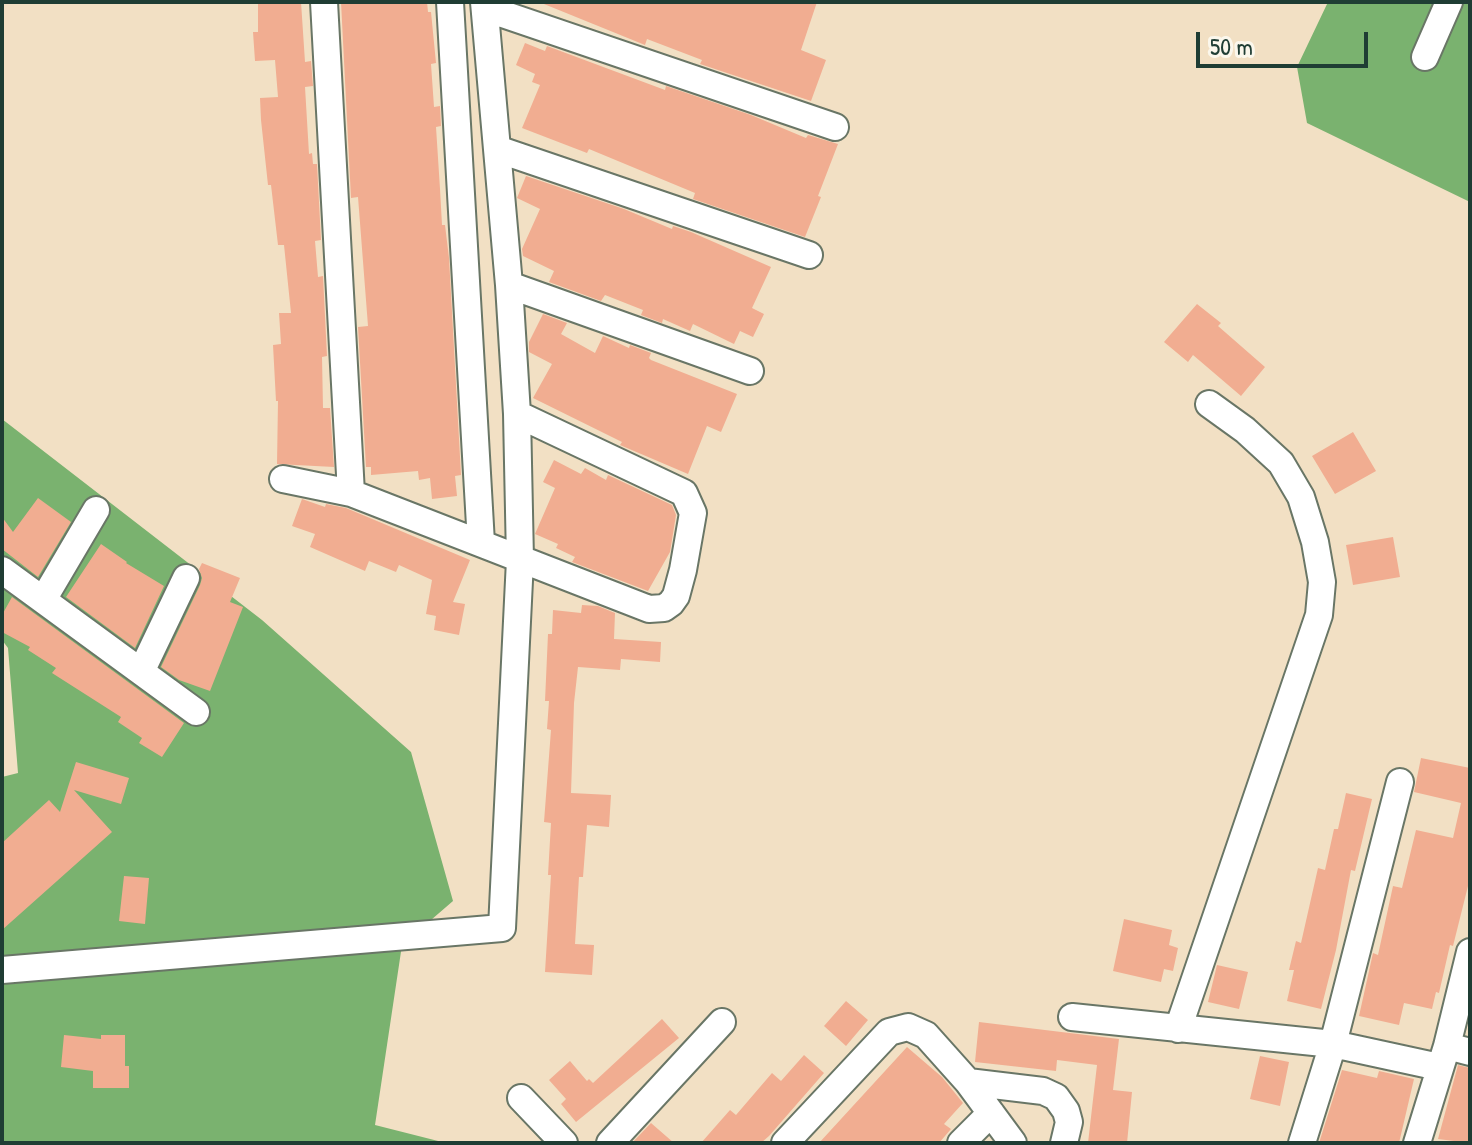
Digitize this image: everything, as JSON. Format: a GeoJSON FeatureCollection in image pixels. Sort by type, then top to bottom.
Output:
{"type":"FeatureCollection","features":[{"type":"Feature","properties":{"kind":"street"},"geometry":{"type":"LineString","coordinates":[[324,2],[351,493]]}},
{"type":"Feature","properties":{"kind":"street"},"geometry":{"type":"LineString","coordinates":[[2,970],[502,928],[499,550],[450,2]]}},
{"type":"Feature","properties":{"kind":"street"},"geometry":{"type":"LineString","coordinates":[[1425,57],[1449,2]]}},
{"type":"Feature","properties":{"kind":"street"},"geometry":{"type":"LineString","coordinates":[[499,550],[517,414],[485,5],[835,127]]}},
{"type":"Feature","properties":{"kind":"street"},"geometry":{"type":"LineString","coordinates":[[497,149],[809,255]]}},
{"type":"Feature","properties":{"kind":"street"},"geometry":{"type":"LineString","coordinates":[[509,285],[750,371]]}},
{"type":"Feature","properties":{"kind":"street"},"geometry":{"type":"LineString","coordinates":[[1178,1029],[1319,615],[1322,582],[1315,542],[1301,497],[1281,463],[1245,430],[1209,404]]}},
{"type":"Feature","properties":{"kind":"street"},"geometry":{"type":"LineString","coordinates":[[283,479],[351,493],[649,609],[664,608],[676,596],[693,513],[684,493],[517,414]]}},
{"type":"Feature","properties":{"kind":"street"},"geometry":{"type":"LineString","coordinates":[[43,600],[96,510]]}},
{"type":"Feature","properties":{"kind":"street"},"geometry":{"type":"LineString","coordinates":[[4,576],[142,670],[196,712]]}},
{"type":"Feature","properties":{"kind":"street"},"geometry":{"type":"LineString","coordinates":[[142,670],[186,578]]}},
{"type":"Feature","properties":{"kind":"street"},"geometry":{"type":"LineString","coordinates":[[1302,1143],[1333,1044],[1400,782]]}},
{"type":"Feature","properties":{"kind":"street"},"geometry":{"type":"LineString","coordinates":[[1417,1143],[1452,1055],[1470,952]]}},
{"type":"Feature","properties":{"kind":"street"},"geometry":{"type":"LineString","coordinates":[[1072,1017],[1452,1055]]}},
{"type":"Feature","properties":{"kind":"street"},"geometry":{"type":"LineString","coordinates":[[610,1143],[722,1022]]}},
{"type":"Feature","properties":{"kind":"street"},"geometry":{"type":"LineString","coordinates":[[785,1143],[889,1032],[908,1027],[926,1035],[968,1082],[1013,1143]]}},
{"type":"Feature","properties":{"kind":"street"},"geometry":{"type":"LineString","coordinates":[[968,1082],[1043,1091],[1056,1097],[1066,1111],[1069,1122],[1064,1143]]}},
{"type":"Feature","properties":{"kind":"street"},"geometry":{"type":"LineString","coordinates":[[521,1098],[564,1143]]}},
{"type":"Feature","properties":{"kind":"street"},"geometry":{"type":"LineString","coordinates":[[961,1143],[991,1113]]}},
{"type":"Feature","properties":{"kind":"green space"},"geometry":{"type":"Polygon","coordinates":[[[1328,2],[1470,2],[1470,202],[1307,123],[1297,67],[1328,2]]]}},
{"type":"Feature","properties":{"kind":"green space"},"geometry":{"type":"Polygon","coordinates":[[[2,419],[262,620],[411,752],[453,901],[402,945],[375,1125],[446,1143],[2,1143],[2,777],[18,773],[8,648],[2,640],[2,419]]]}},
{"type":"Feature","properties":{"kind":"building"},"geometry":{"type":"Polygon","coordinates":[[[258,2],[301,2],[305,62],[311,61],[313,86],[305,87],[309,154],[312,153],[313,164],[317,164],[321,240],[315,241],[318,277],[323,276],[327,356],[322,357],[323,408],[330,408],[334,467],[277,464],[278,401],[273,345],[281,344],[279,313],[291,313],[284,245],[278,245],[261,120],[260,98],[278,97],[275,60],[255,61],[253,32],[258,32],[258,2]]]}},
{"type":"Feature","properties":{"kind":"building"},"geometry":{"type":"Polygon","coordinates":[[[341,2],[427,2],[428,12],[431,12],[436,63],[431,64],[434,107],[440,106],[441,126],[436,127],[442,225],[445,225],[449,258],[461,475],[455,476],[457,496],[432,499],[430,478],[419,480],[418,471],[371,475],[371,467],[366,467],[358,327],[368,326],[358,197],[351,198],[341,2]]]}},
{"type":"Feature","properties":{"kind":"building"},"geometry":{"type":"Polygon","coordinates":[[[539,2],[817,2],[801,50],[826,60],[811,101],[700,64],[702,60],[647,39],[645,45],[539,2]]]}},
{"type":"Feature","properties":{"kind":"building"},"geometry":{"type":"Polygon","coordinates":[[[525,43],[545,51],[547,46],[665,90],[666,86],[751,115],[806,138],[808,135],[838,144],[805,237],[693,199],[695,193],[589,149],[587,153],[522,128],[540,85],[532,82],[535,74],[516,65],[525,43]]]}},
{"type":"Feature","properties":{"kind":"building"},"geometry":{"type":"Polygon","coordinates":[[[526,176],[624,209],[672,229],[673,226],[691,232],[771,267],[752,308],[764,314],[753,337],[740,331],[734,344],[693,324],[690,331],[663,319],[662,323],[641,315],[643,310],[605,295],[601,301],[549,282],[554,271],[523,256],[522,249],[540,209],[517,198],[526,176]]]}},
{"type":"Feature","properties":{"kind":"building"},"geometry":{"type":"Polygon","coordinates":[[[1197,304],[1265,367],[1241,396],[1193,355],[1188,362],[1164,342],[1197,304]]]}},
{"type":"Feature","properties":{"kind":"building"},"geometry":{"type":"Polygon","coordinates":[[[543,314],[567,323],[561,334],[595,353],[603,336],[629,348],[630,345],[651,353],[651,360],[737,394],[721,432],[707,426],[688,474],[620,445],[622,442],[533,398],[552,364],[529,352],[529,342],[543,314]]]}},
{"type":"Feature","properties":{"kind":"building"},"geometry":{"type":"Polygon","coordinates":[[[1353,432],[1376,471],[1335,494],[1312,456],[1353,432]]]}},
{"type":"Feature","properties":{"kind":"building"},"geometry":{"type":"Polygon","coordinates":[[[554,460],[581,474],[585,468],[606,480],[608,475],[672,505],[676,515],[670,552],[648,591],[572,562],[575,557],[556,548],[558,544],[535,534],[555,488],[543,482],[554,460]]]}},
{"type":"Feature","properties":{"kind":"building"},"geometry":{"type":"Polygon","coordinates":[[[38,498],[71,522],[38,577],[2,549],[2,517],[13,532],[38,498]]]}},
{"type":"Feature","properties":{"kind":"building"},"geometry":{"type":"Polygon","coordinates":[[[302,499],[325,507],[326,504],[346,508],[470,560],[453,602],[465,604],[459,635],[434,630],[436,616],[426,614],[432,580],[399,565],[396,572],[369,561],[365,571],[310,547],[315,534],[292,526],[302,499]]]}},
{"type":"Feature","properties":{"kind":"building"},"geometry":{"type":"Polygon","coordinates":[[[1393,537],[1400,577],[1353,585],[1346,545],[1393,537]]]}},
{"type":"Feature","properties":{"kind":"building"},"geometry":{"type":"Polygon","coordinates":[[[101,544],[164,586],[135,648],[66,597],[101,544]]]}},
{"type":"Feature","properties":{"kind":"building"},"geometry":{"type":"Polygon","coordinates":[[[202,563],[240,578],[230,602],[243,607],[210,691],[179,680],[161,667],[200,585],[202,578],[199,569],[202,563]]]}},
{"type":"Feature","properties":{"kind":"building"},"geometry":{"type":"Polygon","coordinates":[[[12,597],[184,723],[162,757],[139,743],[142,738],[118,722],[121,717],[52,673],[56,668],[28,650],[30,647],[2,632],[2,615],[12,597]]]}},
{"type":"Feature","properties":{"kind":"building"},"geometry":{"type":"Polygon","coordinates":[[[582,605],[598,606],[615,613],[614,639],[661,642],[660,662],[621,659],[620,670],[578,667],[571,793],[611,795],[609,827],[587,825],[583,877],[579,877],[575,944],[594,945],[592,975],[545,972],[551,875],[548,875],[551,823],[544,822],[551,730],[547,729],[549,701],[545,701],[548,634],[552,634],[553,610],[581,613],[582,605]]]}},
{"type":"Feature","properties":{"kind":"building"},"geometry":{"type":"Polygon","coordinates":[[[1421,758],[1470,768],[1470,878],[1453,946],[1450,945],[1439,993],[1436,992],[1432,1009],[1404,1003],[1399,1025],[1359,1016],[1373,953],[1378,955],[1393,886],[1402,888],[1416,830],[1453,838],[1461,803],[1414,792],[1421,758]]]}},
{"type":"Feature","properties":{"kind":"building"},"geometry":{"type":"Polygon","coordinates":[[[76,762],[129,778],[121,804],[74,790],[112,832],[2,930],[2,843],[49,800],[60,812],[76,762]]]}},
{"type":"Feature","properties":{"kind":"building"},"geometry":{"type":"Polygon","coordinates":[[[1346,793],[1372,799],[1355,871],[1351,870],[1321,1009],[1287,1001],[1294,970],[1289,970],[1296,941],[1301,943],[1318,868],[1325,870],[1346,793]]]}},
{"type":"Feature","properties":{"kind":"building"},"geometry":{"type":"Polygon","coordinates":[[[124,876],[149,878],[145,924],[119,921],[124,876]]]}},
{"type":"Feature","properties":{"kind":"building"},"geometry":{"type":"Polygon","coordinates":[[[1124,919],[1172,930],[1169,945],[1178,948],[1173,971],[1164,969],[1161,982],[1113,971],[1124,919]]]}},
{"type":"Feature","properties":{"kind":"building"},"geometry":{"type":"Polygon","coordinates":[[[1217,965],[1248,972],[1239,1009],[1208,1002],[1217,965]]]}},
{"type":"Feature","properties":{"kind":"building"},"geometry":{"type":"Polygon","coordinates":[[[846,1001],[868,1020],[846,1046],[824,1026],[846,1001]]]}},
{"type":"Feature","properties":{"kind":"building"},"geometry":{"type":"Polygon","coordinates":[[[662,1019],[679,1038],[576,1122],[561,1104],[566,1099],[549,1080],[570,1061],[587,1081],[589,1079],[593,1083],[662,1019]]]}},
{"type":"Feature","properties":{"kind":"building"},"geometry":{"type":"Polygon","coordinates":[[[979,1022],[1119,1039],[1113,1090],[1132,1092],[1127,1143],[1088,1143],[1097,1065],[1057,1060],[1056,1071],[975,1062],[979,1022]]]}},
{"type":"Feature","properties":{"kind":"building"},"geometry":{"type":"Polygon","coordinates":[[[64,1035],[101,1039],[101,1035],[125,1035],[129,1088],[93,1088],[93,1071],[61,1067],[64,1035]]]}},
{"type":"Feature","properties":{"kind":"building"},"geometry":{"type":"Polygon","coordinates":[[[907,1047],[942,1077],[963,1103],[944,1124],[951,1129],[939,1143],[819,1143],[907,1047]]]}},
{"type":"Feature","properties":{"kind":"building"},"geometry":{"type":"Polygon","coordinates":[[[804,1055],[824,1073],[761,1143],[701,1143],[730,1110],[736,1115],[772,1073],[781,1081],[804,1055]]]}},
{"type":"Feature","properties":{"kind":"building"},"geometry":{"type":"Polygon","coordinates":[[[1260,1056],[1289,1062],[1280,1106],[1250,1099],[1260,1056]]]}},
{"type":"Feature","properties":{"kind":"building"},"geometry":{"type":"Polygon","coordinates":[[[1458,1065],[1470,1068],[1470,1143],[1438,1139],[1458,1065]]]}},
{"type":"Feature","properties":{"kind":"building"},"geometry":{"type":"Polygon","coordinates":[[[1342,1070],[1377,1078],[1379,1071],[1414,1079],[1399,1143],[1319,1143],[1342,1070]]]}},
{"type":"Feature","properties":{"kind":"building"},"geometry":{"type":"Polygon","coordinates":[[[651,1123],[674,1143],[632,1143],[651,1123]]]}}]}
